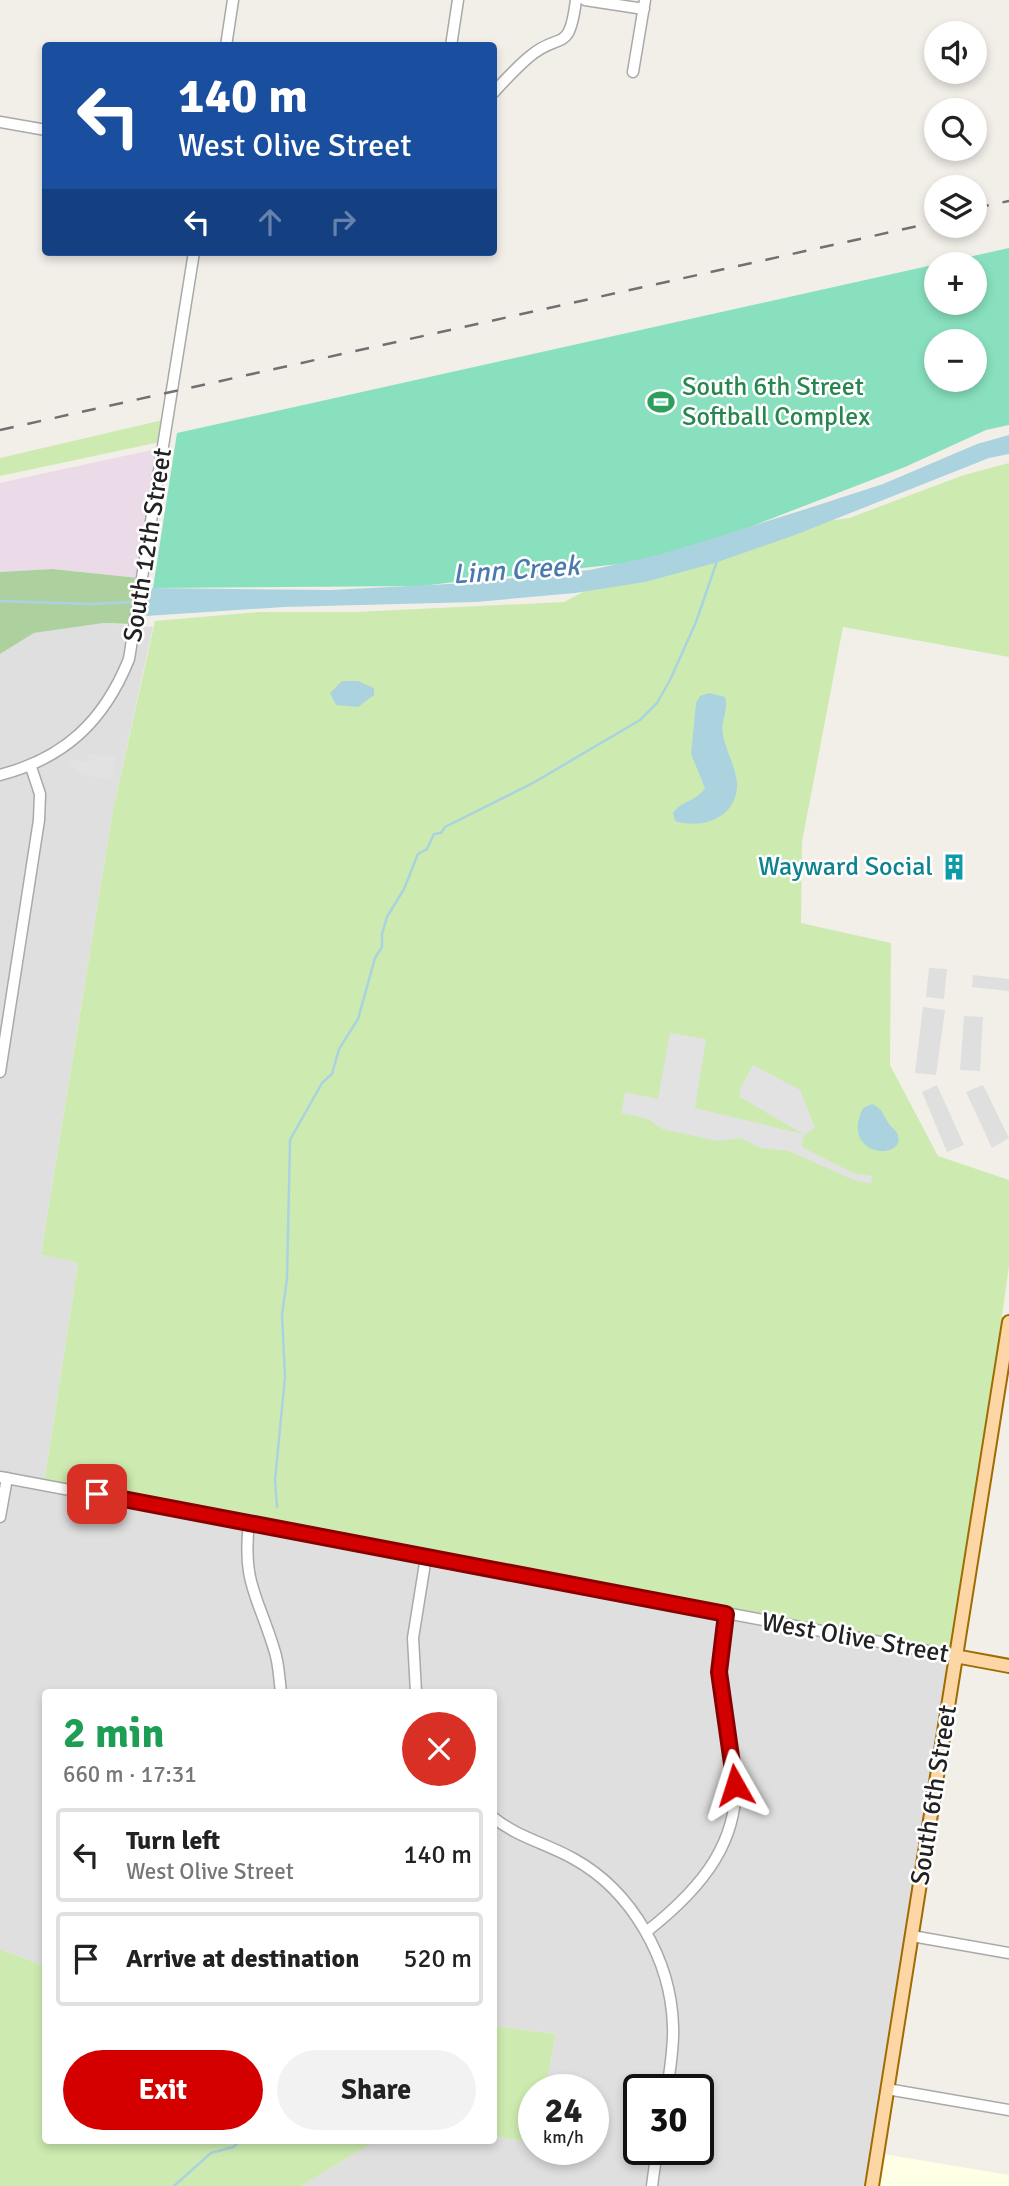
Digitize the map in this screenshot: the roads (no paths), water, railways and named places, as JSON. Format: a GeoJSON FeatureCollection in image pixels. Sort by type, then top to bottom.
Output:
{"type":"FeatureCollection","features":[{"type":"Feature","properties":{"kind":"main road","name":"South 6th Street"},"geometry":{"type":"LineString","coordinates":[[872,2186],[1009,1322]]}},
{"type":"Feature","properties":{"kind":"main road","name":"West Olive Street"},"geometry":{"type":"LineString","coordinates":[[955,1656],[1009,1666]]}},
{"type":"Feature","properties":{"kind":"street"},"geometry":{"type":"LineString","coordinates":[[227,42],[233,0]]}},
{"type":"Feature","properties":{"kind":"street"},"geometry":{"type":"LineString","coordinates":[[452,42],[458,0]]}},
{"type":"Feature","properties":{"kind":"street"},"geometry":{"type":"LineString","coordinates":[[497,89],[530,56],[560,43],[568,35],[576,0]]}},
{"type":"Feature","properties":{"kind":"street"},"geometry":{"type":"LineString","coordinates":[[585,0],[644,5],[634,72]]}},
{"type":"Feature","properties":{"kind":"street"},"geometry":{"type":"LineString","coordinates":[[0,122],[42,129]]}},
{"type":"Feature","properties":{"kind":"street","name":"South 12th Street"},"geometry":{"type":"LineString","coordinates":[[0,775],[31,767],[72,740],[103,708],[129,659],[193,256]]}},
{"type":"Feature","properties":{"kind":"street"},"geometry":{"type":"LineString","coordinates":[[0,1072],[39,820],[40,794],[31,767]]}},
{"type":"Feature","properties":{"kind":"street"},"geometry":{"type":"LineString","coordinates":[[0,1517],[4,1477]]}},
{"type":"Feature","properties":{"kind":"street","name":"West Olive Street"},"geometry":{"type":"LineString","coordinates":[[4,1477],[955,1656]]}},
{"type":"Feature","properties":{"kind":"street"},"geometry":{"type":"LineString","coordinates":[[248,1523],[245,1555],[248,1577],[274,1650],[280,1689]]}},
{"type":"Feature","properties":{"kind":"street"},"geometry":{"type":"LineString","coordinates":[[416,1689],[413,1638],[426,1557]]}},
{"type":"Feature","properties":{"kind":"street"},"geometry":{"type":"LineString","coordinates":[[646,1931],[679,1906],[703,1880],[719,1855],[731,1820],[735,1766],[719,1672],[726,1614]]}},
{"type":"Feature","properties":{"kind":"street"},"geometry":{"type":"LineString","coordinates":[[497,1820],[597,1874],[646,1931],[660,1960],[670,2001],[673,2027],[669,2074]]}},
{"type":"Feature","properties":{"kind":"street"},"geometry":{"type":"LineString","coordinates":[[912,1936],[1009,1953]]}},
{"type":"Feature","properties":{"kind":"street"},"geometry":{"type":"LineString","coordinates":[[887,2089],[1009,2110]]}},
{"type":"Feature","properties":{"kind":"street"},"geometry":{"type":"LineString","coordinates":[[652,2186],[655,2165]]}},
{"type":"Feature","properties":{"kind":"water"},"geometry":{"type":"Polygon","coordinates":[[[1009,435],[1009,454],[989,458],[795,535],[715,563],[645,582],[575,593],[476,602],[284,607],[146,616],[151,588],[331,590],[468,583],[590,570],[663,554],[806,509],[883,484],[977,444],[1009,435]]]}},
{"type":"Feature","properties":{"kind":"water"},"geometry":{"type":"Polygon","coordinates":[[[342,681],[358,681],[374,688],[374,695],[358,707],[336,705],[330,693],[342,681]]]}},
{"type":"Feature","properties":{"kind":"water"},"geometry":{"type":"Polygon","coordinates":[[[709,693],[725,697],[722,730],[736,776],[736,794],[726,812],[717,818],[697,824],[675,821],[673,813],[676,809],[698,796],[705,788],[691,754],[696,703],[700,696],[709,693]]]}},
{"type":"Feature","properties":{"kind":"water"},"geometry":{"type":"Polygon","coordinates":[[[872,1104],[881,1110],[897,1133],[898,1142],[894,1148],[876,1150],[866,1146],[860,1137],[858,1125],[863,1108],[872,1104]]]}},
{"type":"Feature","properties":{"kind":"waterway"},"geometry":{"type":"LineString","coordinates":[[277,1507],[275,1480],[285,1377],[282,1315],[287,1279],[290,1140],[322,1083],[332,1074],[339,1049],[358,1019],[375,958],[382,947],[382,934],[387,917],[404,889],[418,854],[427,849],[434,834],[441,833],[445,827],[533,783],[640,720],[657,703],[696,622],[717,561]]}},
{"type":"Feature","properties":{"kind":"waterway","name":"Linn Creek"},"geometry":{"type":"LineString","coordinates":[[0,601],[91,604],[151,601]]}},
{"type":"Feature","properties":{"kind":"waterway"},"geometry":{"type":"LineString","coordinates":[[174,2186],[211,2153],[236,2144]]}},
{"type":"Feature","properties":{"kind":"railway"},"geometry":{"type":"LineString","coordinates":[[987,206],[1009,201]]}},
{"type":"Feature","properties":{"kind":"railway"},"geometry":{"type":"LineString","coordinates":[[0,430],[924,225]]}},
{"type":"Feature","properties":{"kind":"place","name":"South 6th Street Softball Complex"},"geometry":{"type":"Point","coordinates":[661,402]}},
{"type":"Feature","properties":{"kind":"place","name":"Wayward Social"},"geometry":{"type":"Point","coordinates":[954,867]}}]}
